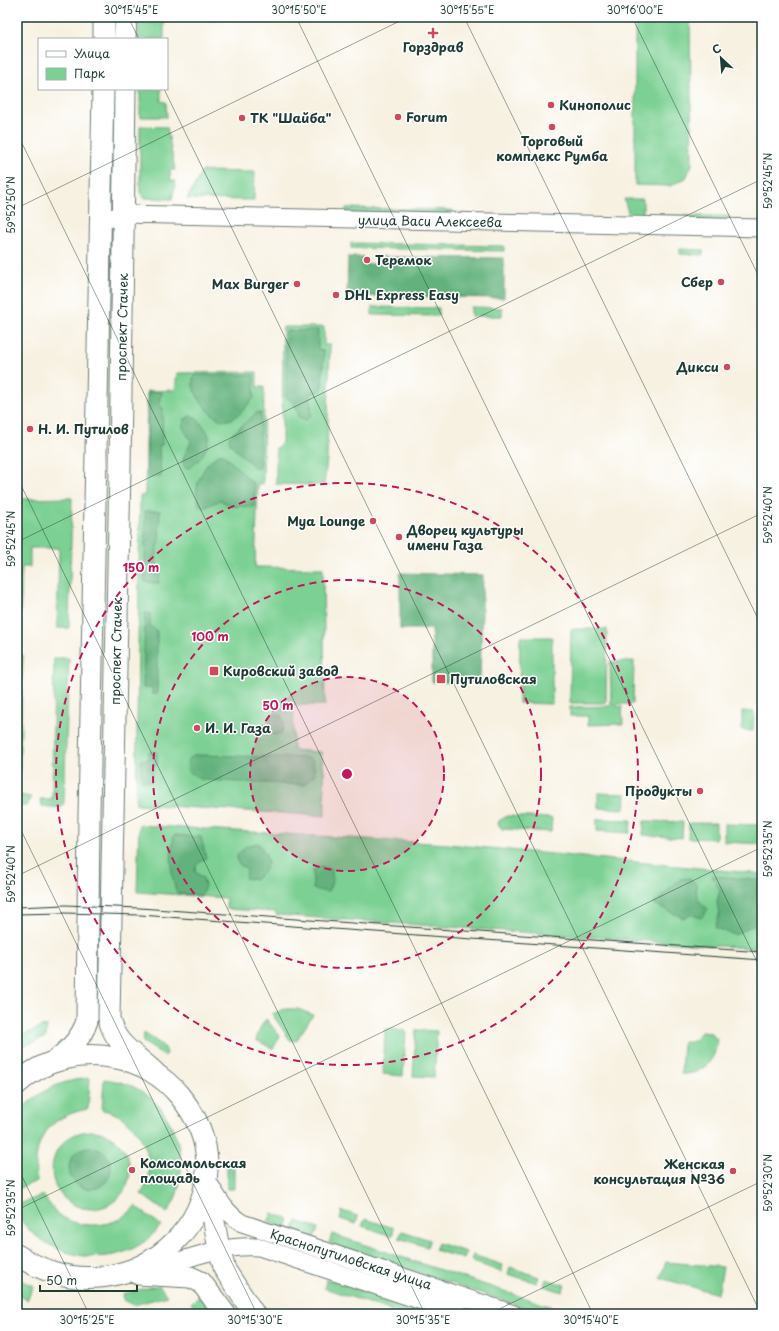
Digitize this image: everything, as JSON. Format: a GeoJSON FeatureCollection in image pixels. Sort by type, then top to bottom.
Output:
{"type":"FeatureCollection","features":[{"type":"Feature","properties":{"kind":"main road"},"geometry":{"type":"LineString","coordinates":[[104,17],[104,38]]}},
{"type":"Feature","properties":{"kind":"main road"},"geometry":{"type":"LineString","coordinates":[[125,38],[126,17]]}},
{"type":"Feature","properties":{"kind":"main road","name":"проспект Стачек"},"geometry":{"type":"LineString","coordinates":[[55,1061],[76,1042],[83,1032],[87,1021],[89,816],[103,90]]}},
{"type":"Feature","properties":{"kind":"main road","name":"проспект Стачек"},"geometry":{"type":"LineString","coordinates":[[125,90],[120,468],[109,1018],[111,1029],[117,1040],[125,1049],[144,1062],[155,1073]]}},
{"type":"Feature","properties":{"kind":"main road"},"geometry":{"type":"LineString","coordinates":[[17,1084],[38,1069],[55,1061],[89,1055],[106,1056],[129,1061],[155,1073],[175,1091],[192,1112],[204,1147],[206,1178],[219,1249],[228,1274],[254,1314]]}},
{"type":"Feature","properties":{"kind":"main road"},"geometry":{"type":"LineString","coordinates":[[17,1255],[30,1266],[47,1274],[66,1280],[84,1283],[102,1283],[121,1280],[138,1274],[164,1258],[185,1236],[200,1208],[206,1178]]}},
{"type":"Feature","properties":{"kind":"main road"},"geometry":{"type":"LineString","coordinates":[[138,1274],[190,1277],[201,1282],[225,1314]]}},
{"type":"Feature","properties":{"kind":"street","name":"улица Васи Алексеева"},"geometry":{"type":"LineString","coordinates":[[100,222],[123,214],[762,228]]}},
{"type":"Feature","properties":{"kind":"street","name":"Краснопутиловская улица"},"geometry":{"type":"LineString","coordinates":[[206,1178],[223,1207],[232,1217],[242,1223],[514,1314]]}},
{"type":"Feature","properties":{"kind":"street","name":"Краснопутиловская улица"},"geometry":{"type":"LineString","coordinates":[[138,1274],[219,1249],[240,1246],[259,1246],[461,1314]]}},
{"type":"Feature","properties":{"kind":"green space"},"geometry":{"type":"Polygon","coordinates":[[[139,17],[164,17],[164,38],[138,38],[139,17]]]}},
{"type":"Feature","properties":{"kind":"green space"},"geometry":{"type":"Polygon","coordinates":[[[635,17],[690,17],[692,165],[686,178],[670,186],[635,185],[635,17]]]}},
{"type":"Feature","properties":{"kind":"green space"},"geometry":{"type":"Polygon","coordinates":[[[140,90],[161,90],[161,101],[166,102],[167,117],[140,117],[140,90]]]}},
{"type":"Feature","properties":{"kind":"green space"},"geometry":{"type":"Polygon","coordinates":[[[140,126],[167,127],[175,170],[170,170],[171,181],[176,181],[172,199],[143,198],[140,192],[140,126]]]}},
{"type":"Feature","properties":{"kind":"green space"},"geometry":{"type":"Polygon","coordinates":[[[202,171],[255,172],[254,200],[187,199],[202,171]]]}},
{"type":"Feature","properties":{"kind":"green space"},"geometry":{"type":"Polygon","coordinates":[[[624,199],[643,199],[643,220],[636,220],[628,212],[624,199]]]}},
{"type":"Feature","properties":{"kind":"green space"},"geometry":{"type":"Polygon","coordinates":[[[346,208],[453,210],[452,215],[346,213],[346,208]]]}},
{"type":"Feature","properties":{"kind":"green space"},"geometry":{"type":"Polygon","coordinates":[[[658,216],[729,216],[728,221],[658,221],[658,216]]]}},
{"type":"Feature","properties":{"kind":"green space"},"geometry":{"type":"Polygon","coordinates":[[[351,243],[504,246],[504,251],[351,248],[351,243]]]}},
{"type":"Feature","properties":{"kind":"green space"},"geometry":{"type":"Polygon","coordinates":[[[680,249],[703,250],[703,255],[680,254],[680,249]]]}},
{"type":"Feature","properties":{"kind":"green space"},"geometry":{"type":"Polygon","coordinates":[[[348,257],[363,257],[363,264],[380,264],[380,257],[504,258],[504,298],[347,296],[348,257]]]}},
{"type":"Feature","properties":{"kind":"green space"},"geometry":{"type":"Polygon","coordinates":[[[372,307],[439,308],[439,316],[372,315],[372,307]]]}},
{"type":"Feature","properties":{"kind":"green space"},"geometry":{"type":"Polygon","coordinates":[[[471,307],[502,308],[502,316],[471,316],[471,307]]]}},
{"type":"Feature","properties":{"kind":"green space"},"geometry":{"type":"Polygon","coordinates":[[[283,327],[324,327],[324,345],[330,345],[327,459],[324,485],[276,484],[276,448],[282,443],[283,327]]]}},
{"type":"Feature","properties":{"kind":"green space"},"geometry":{"type":"Polygon","coordinates":[[[318,330],[318,350],[324,351],[322,390],[311,394],[311,416],[306,420],[300,418],[294,403],[286,397],[286,331],[318,330]]]}},
{"type":"Feature","properties":{"kind":"green space"},"geometry":{"type":"Polygon","coordinates":[[[257,372],[257,387],[264,387],[263,484],[258,485],[255,567],[323,568],[325,705],[294,705],[293,750],[321,752],[324,770],[325,816],[136,804],[140,496],[145,495],[147,391],[175,390],[177,373],[257,372]]]}},
{"type":"Feature","properties":{"kind":"green space"},"geometry":{"type":"Polygon","coordinates":[[[194,375],[254,375],[254,398],[236,417],[228,420],[217,418],[211,414],[197,396],[193,385],[194,375]]]}},
{"type":"Feature","properties":{"kind":"green space"},"geometry":{"type":"Polygon","coordinates":[[[148,392],[162,392],[160,397],[160,407],[163,408],[162,445],[159,446],[161,477],[147,477],[148,392]]]}},
{"type":"Feature","properties":{"kind":"green space"},"geometry":{"type":"Polygon","coordinates":[[[256,413],[261,413],[259,468],[255,468],[230,444],[229,437],[256,413]]]}},
{"type":"Feature","properties":{"kind":"green space"},"geometry":{"type":"Polygon","coordinates":[[[190,416],[196,417],[208,433],[209,440],[208,446],[198,461],[189,468],[185,468],[183,461],[191,441],[182,426],[185,419],[190,416]]]}},
{"type":"Feature","properties":{"kind":"green space"},"geometry":{"type":"Polygon","coordinates":[[[222,453],[253,483],[255,489],[254,507],[231,506],[220,500],[204,508],[200,506],[197,492],[198,483],[202,473],[213,458],[222,453]]]}},
{"type":"Feature","properties":{"kind":"green space"},"geometry":{"type":"Polygon","coordinates":[[[72,498],[69,628],[57,628],[59,548],[30,548],[30,567],[22,567],[20,627],[17,627],[17,499],[72,498]]]}},
{"type":"Feature","properties":{"kind":"green space"},"geometry":{"type":"Polygon","coordinates":[[[145,511],[160,511],[159,546],[157,547],[156,565],[160,568],[159,583],[145,582],[145,511]]]}},
{"type":"Feature","properties":{"kind":"green space"},"geometry":{"type":"Polygon","coordinates":[[[400,573],[483,575],[480,682],[432,682],[432,629],[400,629],[400,573]]]}},
{"type":"Feature","properties":{"kind":"green space"},"geometry":{"type":"Polygon","coordinates":[[[145,613],[150,613],[150,626],[157,631],[157,694],[152,694],[152,688],[143,688],[145,613]]]}},
{"type":"Feature","properties":{"kind":"green space"},"geometry":{"type":"Polygon","coordinates":[[[571,629],[607,629],[606,703],[570,703],[571,629]]]}},
{"type":"Feature","properties":{"kind":"green space"},"geometry":{"type":"Polygon","coordinates":[[[520,637],[552,637],[552,704],[519,703],[520,637]]]}},
{"type":"Feature","properties":{"kind":"green space"},"geometry":{"type":"Polygon","coordinates":[[[17,655],[23,655],[19,795],[31,797],[27,806],[17,806],[17,655]]]}},
{"type":"Feature","properties":{"kind":"green space"},"geometry":{"type":"Polygon","coordinates":[[[54,658],[69,658],[64,803],[61,808],[42,806],[40,799],[52,799],[54,658]]]}},
{"type":"Feature","properties":{"kind":"green space"},"geometry":{"type":"Polygon","coordinates":[[[634,661],[633,704],[616,704],[616,706],[622,707],[623,724],[588,725],[588,716],[570,716],[570,707],[611,706],[610,662],[634,661]]]}},
{"type":"Feature","properties":{"kind":"green space"},"geometry":{"type":"Polygon","coordinates":[[[742,711],[754,712],[753,731],[742,730],[742,711]]]}},
{"type":"Feature","properties":{"kind":"green space"},"geometry":{"type":"Polygon","coordinates":[[[275,714],[281,715],[284,723],[282,733],[275,735],[269,733],[271,716],[275,714]]]}},
{"type":"Feature","properties":{"kind":"green space"},"geometry":{"type":"Polygon","coordinates":[[[149,752],[157,752],[157,765],[153,767],[152,781],[141,781],[141,760],[149,759],[149,752]]]}},
{"type":"Feature","properties":{"kind":"green space"},"geometry":{"type":"Polygon","coordinates":[[[196,755],[308,758],[313,761],[315,774],[304,785],[202,780],[188,771],[187,764],[190,758],[196,755]]]}},
{"type":"Feature","properties":{"kind":"green space"},"geometry":{"type":"Polygon","coordinates":[[[598,793],[626,794],[625,809],[598,808],[598,793]]]}},
{"type":"Feature","properties":{"kind":"green space"},"geometry":{"type":"Polygon","coordinates":[[[507,816],[552,818],[551,832],[502,829],[498,824],[499,821],[507,816]]]}},
{"type":"Feature","properties":{"kind":"green space"},"geometry":{"type":"Polygon","coordinates":[[[597,819],[631,820],[630,833],[597,831],[597,819]]]}},
{"type":"Feature","properties":{"kind":"green space"},"geometry":{"type":"Polygon","coordinates":[[[644,821],[683,822],[682,838],[643,835],[644,821]]]}},
{"type":"Feature","properties":{"kind":"green space"},"geometry":{"type":"Polygon","coordinates":[[[689,823],[716,823],[716,839],[688,838],[689,823]]]}},
{"type":"Feature","properties":{"kind":"green space"},"geometry":{"type":"Polygon","coordinates":[[[724,824],[762,825],[762,844],[724,842],[724,824]]]}},
{"type":"Feature","properties":{"kind":"green space"},"geometry":{"type":"Polygon","coordinates":[[[139,825],[447,844],[762,874],[762,949],[276,915],[276,912],[226,909],[226,898],[137,892],[139,825]]]}},
{"type":"Feature","properties":{"kind":"green space"},"geometry":{"type":"Polygon","coordinates":[[[174,835],[201,837],[206,858],[196,865],[195,872],[203,878],[205,886],[201,896],[177,893],[171,865],[174,835]]]}},
{"type":"Feature","properties":{"kind":"green space"},"geometry":{"type":"Polygon","coordinates":[[[258,843],[265,853],[268,863],[263,872],[255,880],[245,878],[247,870],[237,862],[237,855],[246,846],[258,843]]]}},
{"type":"Feature","properties":{"kind":"green space"},"geometry":{"type":"Polygon","coordinates":[[[319,867],[331,869],[333,880],[328,892],[313,889],[313,870],[319,867]]]}},
{"type":"Feature","properties":{"kind":"green space"},"geometry":{"type":"Polygon","coordinates":[[[712,876],[760,880],[762,900],[755,924],[735,935],[715,928],[719,915],[717,901],[720,891],[712,876]]]}},
{"type":"Feature","properties":{"kind":"green space"},"geometry":{"type":"Polygon","coordinates":[[[690,878],[696,884],[697,896],[702,904],[708,909],[701,918],[690,914],[683,918],[654,904],[680,879],[690,878]]]}},
{"type":"Feature","properties":{"kind":"green space"},"geometry":{"type":"Polygon","coordinates":[[[285,1009],[298,1009],[313,1015],[296,1041],[290,1040],[272,1014],[285,1009]]]}},
{"type":"Feature","properties":{"kind":"green space"},"geometry":{"type":"Polygon","coordinates":[[[266,1019],[280,1036],[273,1049],[256,1040],[260,1028],[266,1019]]]}},
{"type":"Feature","properties":{"kind":"green space"},"geometry":{"type":"Polygon","coordinates":[[[47,1025],[46,1037],[17,1049],[17,1039],[20,1036],[47,1025]]]}},
{"type":"Feature","properties":{"kind":"green space"},"geometry":{"type":"Polygon","coordinates":[[[385,1029],[406,1030],[403,1076],[383,1074],[385,1029]]]}},
{"type":"Feature","properties":{"kind":"green space"},"geometry":{"type":"Polygon","coordinates":[[[416,1030],[437,1031],[434,1077],[413,1076],[416,1030]]]}},
{"type":"Feature","properties":{"kind":"green space"},"geometry":{"type":"Polygon","coordinates":[[[701,1032],[711,1033],[717,1040],[714,1054],[711,1060],[701,1069],[689,1074],[681,1074],[683,1042],[694,1040],[701,1032]]]}},
{"type":"Feature","properties":{"kind":"green space"},"geometry":{"type":"Polygon","coordinates":[[[144,1033],[162,1045],[167,1053],[165,1056],[143,1042],[144,1033]]]}},
{"type":"Feature","properties":{"kind":"green space"},"geometry":{"type":"Polygon","coordinates":[[[90,1078],[88,1109],[74,1112],[62,1118],[53,1124],[45,1133],[40,1142],[37,1154],[37,1181],[17,1189],[17,1114],[33,1099],[50,1088],[69,1081],[90,1078]]]}},
{"type":"Feature","properties":{"kind":"green space"},"geometry":{"type":"Polygon","coordinates":[[[104,1079],[125,1083],[135,1087],[156,1104],[167,1117],[179,1148],[181,1165],[180,1182],[175,1198],[167,1213],[141,1194],[147,1182],[149,1168],[148,1155],[136,1130],[126,1120],[115,1113],[102,1110],[104,1079]]]}},
{"type":"Feature","properties":{"kind":"green space"},"geometry":{"type":"Polygon","coordinates":[[[91,1131],[106,1134],[119,1142],[127,1155],[130,1170],[127,1185],[119,1198],[106,1206],[91,1209],[76,1206],[63,1198],[55,1185],[52,1170],[55,1155],[63,1142],[76,1134],[91,1131]]]}},
{"type":"Feature","properties":{"kind":"green space"},"geometry":{"type":"Polygon","coordinates":[[[86,1147],[94,1147],[102,1150],[108,1156],[111,1168],[108,1180],[102,1186],[94,1189],[86,1189],[78,1186],[72,1180],[69,1172],[69,1164],[72,1156],[78,1150],[86,1147]]]}},
{"type":"Feature","properties":{"kind":"green space"},"geometry":{"type":"Polygon","coordinates":[[[227,1159],[230,1159],[234,1165],[234,1189],[227,1189],[227,1159]]]}},
{"type":"Feature","properties":{"kind":"green space"},"geometry":{"type":"Polygon","coordinates":[[[43,1195],[58,1213],[72,1222],[92,1225],[111,1222],[129,1213],[135,1206],[161,1225],[148,1238],[134,1248],[118,1254],[101,1257],[83,1256],[66,1252],[50,1245],[35,1235],[28,1229],[18,1214],[17,1205],[43,1195]]]}},
{"type":"Feature","properties":{"kind":"green space"},"geometry":{"type":"Polygon","coordinates":[[[342,1211],[358,1216],[356,1224],[340,1219],[342,1211]]]}},
{"type":"Feature","properties":{"kind":"green space"},"geometry":{"type":"Polygon","coordinates":[[[272,1213],[289,1219],[286,1229],[268,1222],[272,1213]]]}},
{"type":"Feature","properties":{"kind":"green space"},"geometry":{"type":"Polygon","coordinates":[[[365,1219],[394,1228],[392,1236],[362,1226],[365,1219]]]}},
{"type":"Feature","properties":{"kind":"green space"},"geometry":{"type":"Polygon","coordinates":[[[297,1221],[318,1228],[314,1238],[293,1231],[297,1221]]]}},
{"type":"Feature","properties":{"kind":"green space"},"geometry":{"type":"Polygon","coordinates":[[[402,1231],[430,1240],[427,1247],[399,1238],[402,1231]]]}},
{"type":"Feature","properties":{"kind":"green space"},"geometry":{"type":"Polygon","coordinates":[[[332,1234],[561,1310],[560,1314],[544,1314],[329,1243],[332,1234]]]}},
{"type":"Feature","properties":{"kind":"green space"},"geometry":{"type":"Polygon","coordinates":[[[438,1243],[466,1252],[464,1259],[435,1250],[438,1243]]]}},
{"type":"Feature","properties":{"kind":"green space"},"geometry":{"type":"Polygon","coordinates":[[[473,1255],[503,1265],[501,1272],[471,1261],[473,1255]]]}},
{"type":"Feature","properties":{"kind":"green space"},"geometry":{"type":"Polygon","coordinates":[[[666,1262],[723,1267],[718,1294],[660,1278],[666,1262]]]}},
{"type":"Feature","properties":{"kind":"green space"},"geometry":{"type":"Polygon","coordinates":[[[510,1267],[539,1277],[537,1283],[508,1274],[510,1267]]]}},
{"type":"Feature","properties":{"kind":"green space"},"geometry":{"type":"Polygon","coordinates":[[[17,1278],[34,1286],[27,1300],[17,1294],[17,1278]]]}},
{"type":"Feature","properties":{"kind":"green space"},"geometry":{"type":"Polygon","coordinates":[[[327,1279],[431,1314],[402,1314],[324,1288],[327,1279]]]}},
{"type":"Feature","properties":{"kind":"green space"},"geometry":{"type":"Polygon","coordinates":[[[546,1279],[565,1285],[562,1292],[544,1286],[546,1279]]]}},
{"type":"Feature","properties":{"kind":"green space"},"geometry":{"type":"Polygon","coordinates":[[[159,1285],[167,1296],[134,1305],[124,1300],[123,1294],[159,1285]]]}},
{"type":"Feature","properties":{"kind":"green space"},"geometry":{"type":"Polygon","coordinates":[[[200,1296],[212,1314],[199,1314],[191,1303],[200,1296]]]}},
{"type":"Feature","properties":{"kind":"tram line"},"geometry":{"type":"LineString","coordinates":[[17,907],[65,905],[140,908],[762,952]]}},
{"type":"Feature","properties":{"kind":"tram line"},"geometry":{"type":"LineString","coordinates":[[17,914],[64,913],[140,915],[762,960]]}},
{"type":"Feature","properties":{"kind":"place","name":"Горздрав"},"geometry":{"type":"Point","coordinates":[433,33]}},
{"type":"Feature","properties":{"kind":"place","name":"Кинополис"},"geometry":{"type":"Point","coordinates":[551,105]}},
{"type":"Feature","properties":{"kind":"place","name":"Forum"},"geometry":{"type":"Point","coordinates":[398,117]}},
{"type":"Feature","properties":{"kind":"place","name":"ТК \"Шайба\""},"geometry":{"type":"Point","coordinates":[242,118]}},
{"type":"Feature","properties":{"kind":"place","name":"Торговый комплекс Румба"},"geometry":{"type":"Point","coordinates":[552,127]}},
{"type":"Feature","properties":{"kind":"place","name":"Теремок"},"geometry":{"type":"Point","coordinates":[367,260]}},
{"type":"Feature","properties":{"kind":"place","name":"Сбер"},"geometry":{"type":"Point","coordinates":[721,282]}},
{"type":"Feature","properties":{"kind":"place","name":"Max Burger"},"geometry":{"type":"Point","coordinates":[297,284]}},
{"type":"Feature","properties":{"kind":"place","name":"DHL Express Easy"},"geometry":{"type":"Point","coordinates":[336,295]}},
{"type":"Feature","properties":{"kind":"place","name":"Дикси"},"geometry":{"type":"Point","coordinates":[727,367]}},
{"type":"Feature","properties":{"kind":"place","name":"Н. И. Путилов"},"geometry":{"type":"Point","coordinates":[30,429]}},
{"type":"Feature","properties":{"kind":"place","name":"Mya Lounge"},"geometry":{"type":"Point","coordinates":[373,521]}},
{"type":"Feature","properties":{"kind":"place","name":"Дворец культуры имени Газа"},"geometry":{"type":"Point","coordinates":[399,537]}},
{"type":"Feature","properties":{"kind":"place","name":"Кировский завод"},"geometry":{"type":"Point","coordinates":[214,671]}},
{"type":"Feature","properties":{"kind":"place","name":"Путиловская"},"geometry":{"type":"Point","coordinates":[441,679]}},
{"type":"Feature","properties":{"kind":"place","name":"И. И. Газа"},"geometry":{"type":"Point","coordinates":[197,728]}},
{"type":"Feature","properties":{"kind":"place","name":"Продукты"},"geometry":{"type":"Point","coordinates":[700,791]}},
{"type":"Feature","properties":{"kind":"place","name":"Комсомольская площадь"},"geometry":{"type":"Point","coordinates":[132,1170]}},
{"type":"Feature","properties":{"kind":"place","name":"Женская консультация №36"},"geometry":{"type":"Point","coordinates":[733,1171]}}]}
